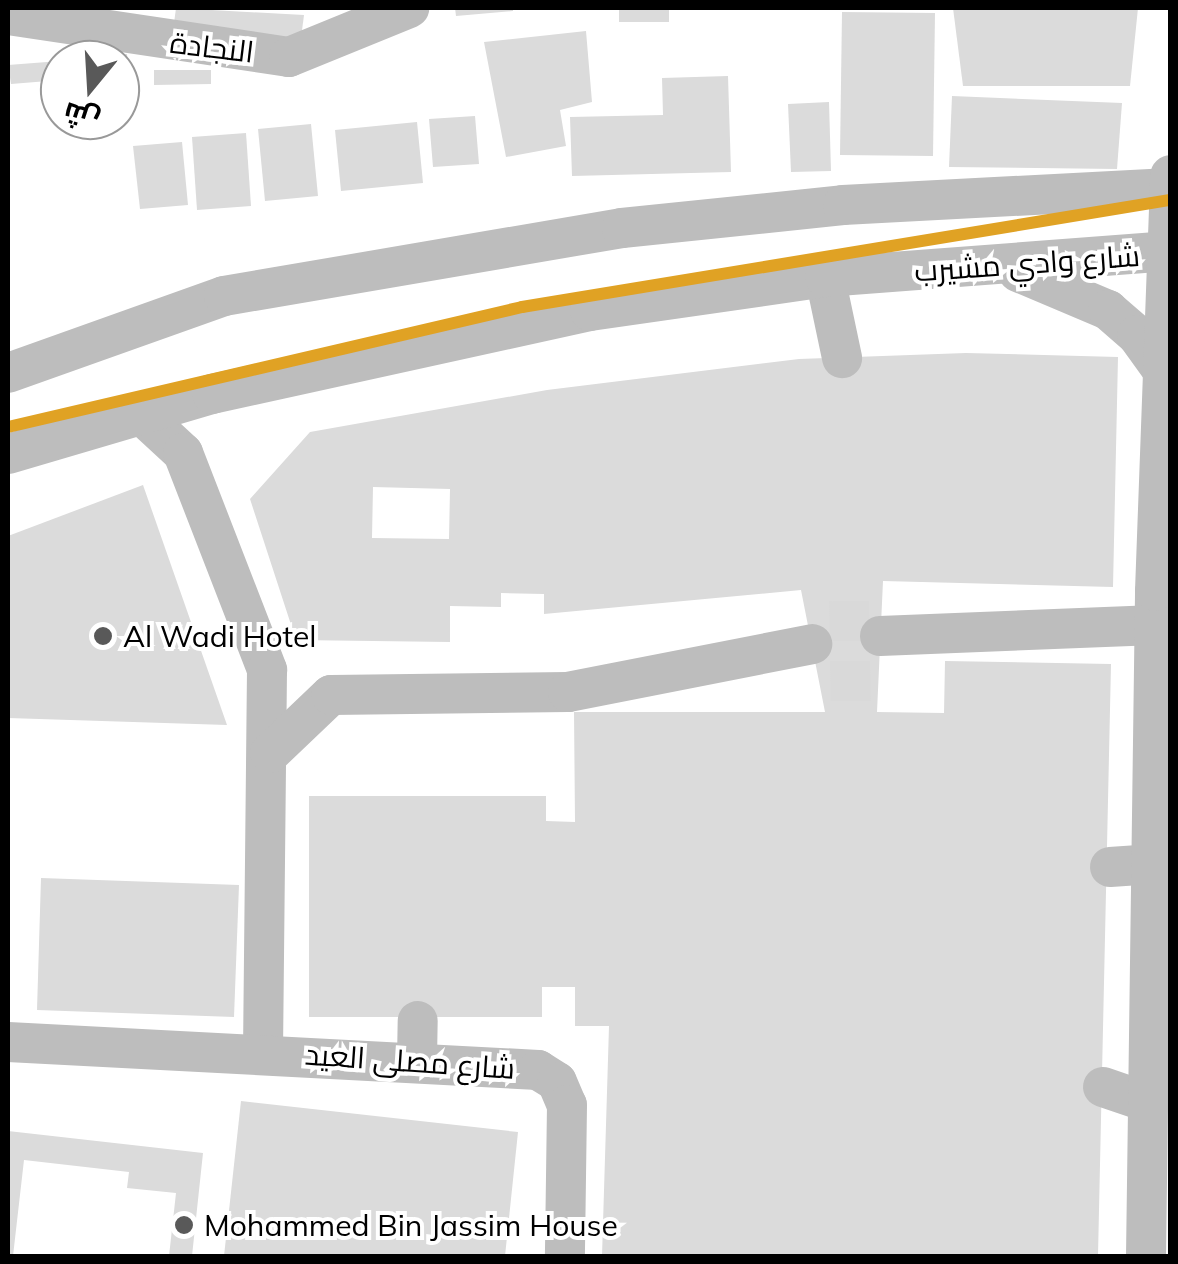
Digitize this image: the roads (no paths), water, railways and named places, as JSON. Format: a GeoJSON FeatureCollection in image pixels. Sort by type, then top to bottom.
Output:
{"type":"FeatureCollection","features":[{"type":"Feature","properties":{"kind":"street","name":"النجادة"},"geometry":{"type":"LineString","coordinates":[[8,15],[288,57],[409,8]]}},
{"type":"Feature","properties":{"kind":"street"},"geometry":{"type":"LineString","coordinates":[[1146,1256],[1157,1097],[1154,864],[1163,619],[1162,371],[1170,175]]}},
{"type":"Feature","properties":{"kind":"street"},"geometry":{"type":"LineString","coordinates":[[14,371],[224,296],[622,228],[842,205],[1170,188]]}},
{"type":"Feature","properties":{"kind":"street","name":"شارع وادي مشيرب"},"geometry":{"type":"LineString","coordinates":[[8,454],[275,379],[590,311],[825,277],[998,266],[1169,247]]}},
{"type":"Feature","properties":{"kind":"street"},"geometry":{"type":"LineString","coordinates":[[998,266],[1108,310],[1137,335],[1162,371]]}},
{"type":"Feature","properties":{"kind":"street"},"geometry":{"type":"LineString","coordinates":[[825,277],[842,358]]}},
{"type":"Feature","properties":{"kind":"street"},"geometry":{"type":"LineString","coordinates":[[144,416],[183,453],[267,670],[270,754],[263,1052]]}},
{"type":"Feature","properties":{"kind":"street"},"geometry":{"type":"LineString","coordinates":[[880,636],[1163,619]]}},
{"type":"Feature","properties":{"kind":"street"},"geometry":{"type":"LineString","coordinates":[[270,754],[331,695],[568,692],[812,644]]}},
{"type":"Feature","properties":{"kind":"street"},"geometry":{"type":"LineString","coordinates":[[1110,867],[1154,864]]}},
{"type":"Feature","properties":{"kind":"street","name":"شارع مصلى العيد"},"geometry":{"type":"LineString","coordinates":[[8,1042],[263,1052],[417,1040],[508,1064],[557,1082],[567,1105],[576,1245]]}},
{"type":"Feature","properties":{"kind":"street"},"geometry":{"type":"LineString","coordinates":[[1103,1088],[1157,1097]]}},
{"type":"Feature","properties":{"kind":"tunnel"},"geometry":{"type":"LineString","coordinates":[[849,601],[851,713]]}},
{"type":"Feature","properties":{"kind":"place","name":"Al Wadi Hotel"},"geometry":{"type":"Point","coordinates":[103,636]}},
{"type":"Feature","properties":{"kind":"place","name":"Mohammed Bin Jassim House"},"geometry":{"type":"Point","coordinates":[184,1225]}}]}
